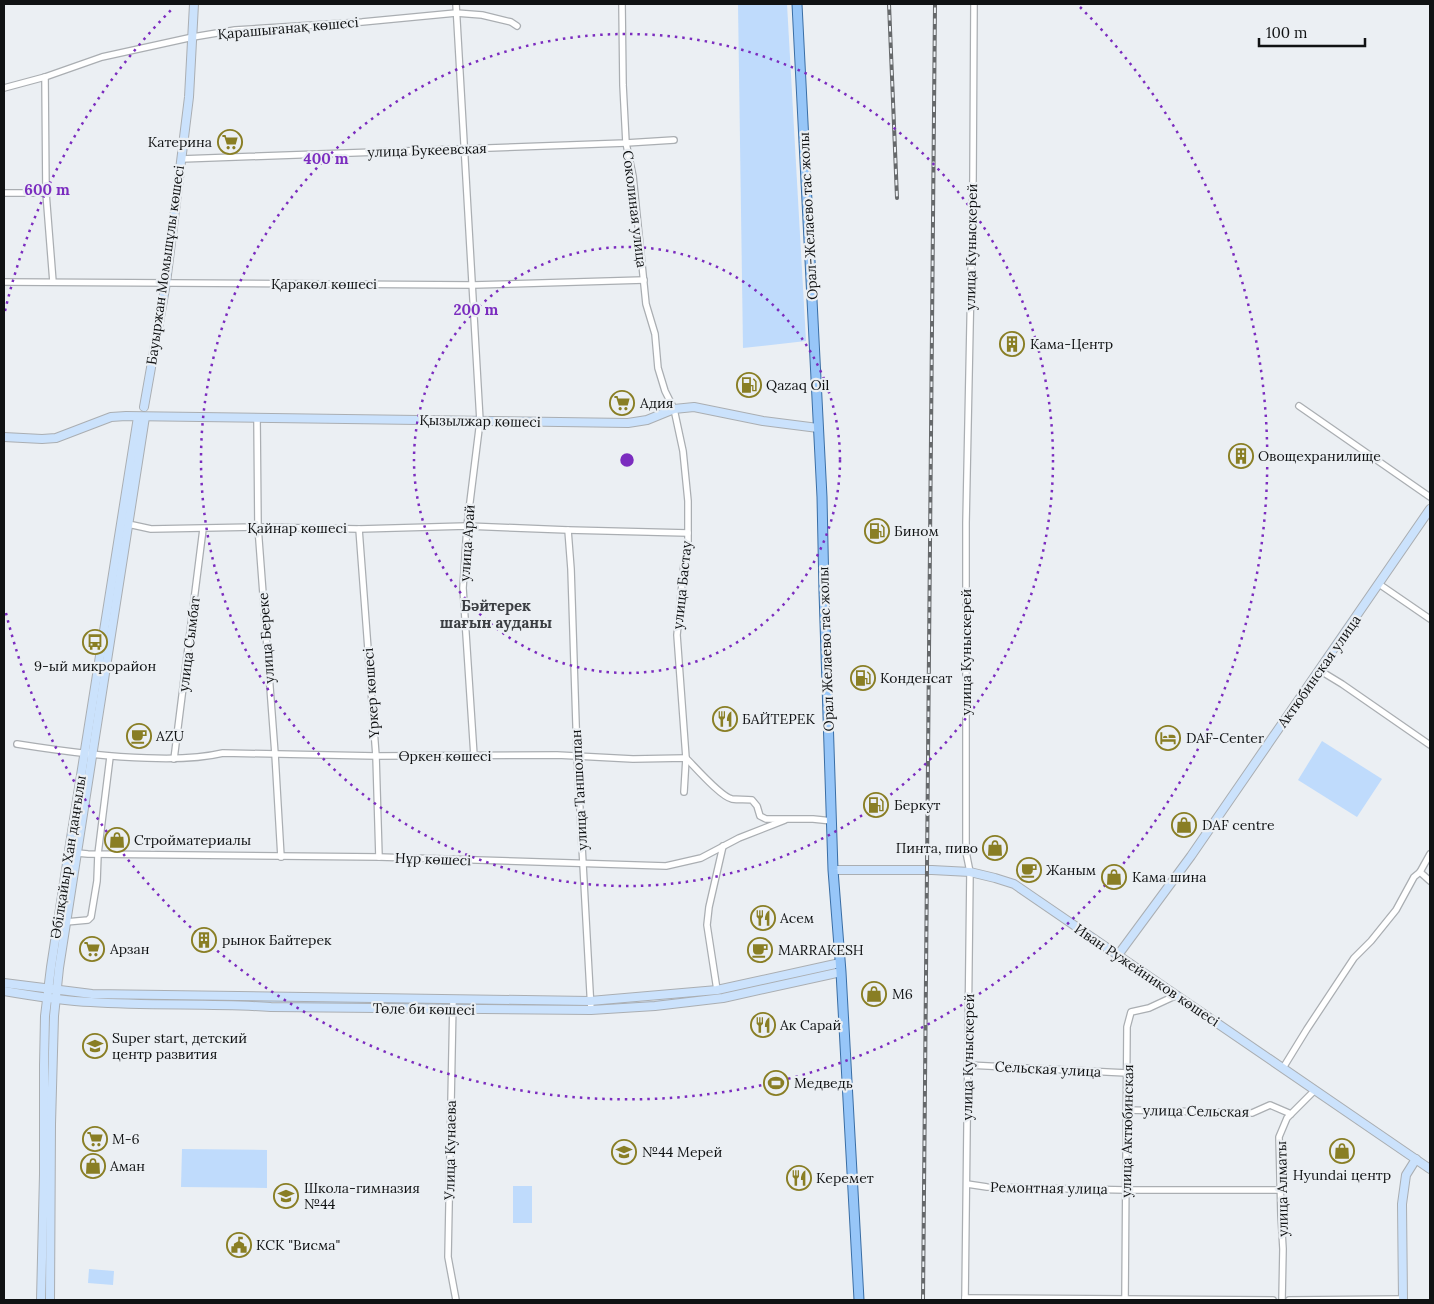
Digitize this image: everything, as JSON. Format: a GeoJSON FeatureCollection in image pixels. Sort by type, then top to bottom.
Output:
{"type":"FeatureCollection","features":[{"type":"Feature","properties":{"kind":"main road","name":"Орал-Желаево тас жолы"},"geometry":{"type":"LineString","coordinates":[[797,4],[818,428]]}},
{"type":"Feature","properties":{"kind":"main road","name":"Орал Желаево тас жолы"},"geometry":{"type":"LineString","coordinates":[[818,428],[822,497],[833,870]]}},
{"type":"Feature","properties":{"kind":"main road"},"geometry":{"type":"LineString","coordinates":[[833,870],[841,968],[859,1300]]}},
{"type":"Feature","properties":{"kind":"street","name":"Бауыржан Момышұлы көшесі"},"geometry":{"type":"LineString","coordinates":[[141,417],[166,283],[189,97],[194,4]]}},
{"type":"Feature","properties":{"kind":"street","name":"улица Арай"},"geometry":{"type":"LineString","coordinates":[[456,4],[480,421],[467,526],[463,588],[474,756]]}},
{"type":"Feature","properties":{"kind":"street","name":"Соколиная улица"},"geometry":{"type":"LineString","coordinates":[[622,4],[626,143],[633,176],[646,304],[655,334],[658,368],[665,391],[674,409]]}},
{"type":"Feature","properties":{"kind":"street","name":"улица Куныскерей"},"geometry":{"type":"LineString","coordinates":[[965,1299],[970,872],[966,852],[966,523],[973,178],[974,4]]}},
{"type":"Feature","properties":{"kind":"street","name":"Қарашығанақ көшесі"},"geometry":{"type":"LineString","coordinates":[[4,88],[45,77],[102,57],[235,30],[362,22],[456,13],[482,15],[511,22],[517,26]]}},
{"type":"Feature","properties":{"kind":"street"},"geometry":{"type":"LineString","coordinates":[[45,77],[46,193],[53,282]]}},
{"type":"Feature","properties":{"kind":"street","name":"улица Букеевская"},"geometry":{"type":"LineString","coordinates":[[181,159],[674,140]]}},
{"type":"Feature","properties":{"kind":"street"},"geometry":{"type":"LineString","coordinates":[[4,193],[46,193]]}},
{"type":"Feature","properties":{"kind":"street","name":"Қаракөл көшесі"},"geometry":{"type":"LineString","coordinates":[[4,282],[473,285],[644,280]]}},
{"type":"Feature","properties":{"kind":"street"},"geometry":{"type":"LineString","coordinates":[[1299,406],[1430,497]]}},
{"type":"Feature","properties":{"kind":"street","name":"Қызылжар көшесі"},"geometry":{"type":"LineString","coordinates":[[4,437],[56,438],[111,417],[628,424],[647,420],[674,409],[694,407],[818,428]]}},
{"type":"Feature","properties":{"kind":"street","name":"улица Бастау"},"geometry":{"type":"LineString","coordinates":[[674,409],[684,459],[688,501],[688,550],[684,564],[677,635],[686,758],[684,792]]}},
{"type":"Feature","properties":{"kind":"street","name":"Әбілқайыр Хан даңғылы"},"geometry":{"type":"LineString","coordinates":[[50,1300],[54,1016],[52,994],[70,844],[88,754],[128,524],[141,417]]}},
{"type":"Feature","properties":{"kind":"street","name":"Әбілқайыр Хан даңғылы"},"geometry":{"type":"LineString","coordinates":[[41,1300],[45,1016],[52,994],[66,922],[77,853],[88,754],[141,417]]}},
{"type":"Feature","properties":{"kind":"street","name":"улица Береке"},"geometry":{"type":"LineString","coordinates":[[257,418],[258,527],[281,857]]}},
{"type":"Feature","properties":{"kind":"street","name":"Актюбинская улица"},"geometry":{"type":"LineString","coordinates":[[1118,955],[1191,856],[1430,508]]}},
{"type":"Feature","properties":{"kind":"street","name":"Қайнар көшесі"},"geometry":{"type":"LineString","coordinates":[[128,524],[152,529],[258,527],[359,529],[467,526],[688,533]]}},
{"type":"Feature","properties":{"kind":"street","name":"улица Сымбат"},"geometry":{"type":"LineString","coordinates":[[174,759],[203,529]]}},
{"type":"Feature","properties":{"kind":"street","name":"Үркер көшесі"},"geometry":{"type":"LineString","coordinates":[[359,529],[376,756],[379,857]]}},
{"type":"Feature","properties":{"kind":"street","name":"улица Таншолпан"},"geometry":{"type":"LineString","coordinates":[[568,530],[577,756],[591,1010]]}},
{"type":"Feature","properties":{"kind":"street"},"geometry":{"type":"LineString","coordinates":[[1379,584],[1430,619]]}},
{"type":"Feature","properties":{"kind":"street"},"geometry":{"type":"LineString","coordinates":[[1320,670],[1430,746]]}},
{"type":"Feature","properties":{"kind":"street","name":"Өркен көшесі"},"geometry":{"type":"LineString","coordinates":[[18,744],[110,757],[174,759],[207,757],[223,753],[376,756],[577,756],[633,759],[686,758]]}},
{"type":"Feature","properties":{"kind":"street"},"geometry":{"type":"LineString","coordinates":[[66,922],[88,920],[91,917],[97,881],[98,854],[110,757]]}},
{"type":"Feature","properties":{"kind":"street"},"geometry":{"type":"LineString","coordinates":[[686,758],[720,792],[731,799],[744,798],[752,800],[757,806],[760,816],[766,819],[789,818],[832,821]]}},
{"type":"Feature","properties":{"kind":"street","name":"Нұр көшесі"},"geometry":{"type":"LineString","coordinates":[[77,853],[379,857],[666,866],[701,858],[723,846],[789,818]]}},
{"type":"Feature","properties":{"kind":"street"},"geometry":{"type":"LineString","coordinates":[[70,844],[77,853]]}},
{"type":"Feature","properties":{"kind":"street"},"geometry":{"type":"LineString","coordinates":[[717,990],[707,925],[709,907],[723,846]]}},
{"type":"Feature","properties":{"kind":"street"},"geometry":{"type":"LineString","coordinates":[[1283,1068],[1354,958],[1371,941],[1396,910],[1414,877],[1420,872],[1430,854]]}},
{"type":"Feature","properties":{"kind":"street","name":"Иван Ружейников көшесі"},"geometry":{"type":"LineString","coordinates":[[833,870],[970,872],[1014,884],[1430,1169]]}},
{"type":"Feature","properties":{"kind":"street"},"geometry":{"type":"LineString","coordinates":[[1420,872],[1430,881]]}},
{"type":"Feature","properties":{"kind":"street","name":"Төле би көшесі"},"geometry":{"type":"LineString","coordinates":[[4,983],[92,1002],[453,1010],[591,1010],[655,1006],[723,998],[841,968]]}},
{"type":"Feature","properties":{"kind":"street","name":"Төле би көшесі"},"geometry":{"type":"LineString","coordinates":[[4,991],[52,994],[590,1001],[654,997],[717,990],[841,968]]}},
{"type":"Feature","properties":{"kind":"street","name":"улица Актюбинская"},"geometry":{"type":"LineString","coordinates":[[1125,1300],[1127,1027],[1131,1012],[1149,1008],[1177,995]]}},
{"type":"Feature","properties":{"kind":"street","name":"Улица Кунаева"},"geometry":{"type":"LineString","coordinates":[[454,1000],[448,1257],[456,1300]]}},
{"type":"Feature","properties":{"kind":"street","name":"Сельская улица"},"geometry":{"type":"LineString","coordinates":[[968,1065],[1127,1073]]}},
{"type":"Feature","properties":{"kind":"street","name":"улица Алматы"},"geometry":{"type":"LineString","coordinates":[[1282,1300],[1283,1249],[1280,1215],[1279,1137],[1287,1118],[1315,1090]]}},
{"type":"Feature","properties":{"kind":"street","name":"улица Сельская"},"geometry":{"type":"LineString","coordinates":[[1127,1110],[1252,1113],[1270,1105],[1291,1114]]}},
{"type":"Feature","properties":{"kind":"street"},"geometry":{"type":"LineString","coordinates":[[1289,1300],[1403,1299],[1402,1204],[1406,1175],[1416,1159]]}},
{"type":"Feature","properties":{"kind":"street","name":"Ремонтная улица"},"geometry":{"type":"LineString","coordinates":[[966,1184],[987,1187],[1126,1190],[1281,1190]]}},
{"type":"Feature","properties":{"kind":"street"},"geometry":{"type":"LineString","coordinates":[[965,1299],[1273,1300]]}},
{"type":"Feature","properties":{"kind":"shaded area"},"geometry":{"type":"Polygon","coordinates":[[[738,4],[787,4],[806,341],[743,348],[738,4]]]}},
{"type":"Feature","properties":{"kind":"shaded area"},"geometry":{"type":"Polygon","coordinates":[[[1322,741],[1382,779],[1357,817],[1298,780],[1322,741]]]}},
{"type":"Feature","properties":{"kind":"shaded area"},"geometry":{"type":"Polygon","coordinates":[[[766,983],[766,985],[718,995],[655,1002],[601,1004],[654,1001],[717,993],[766,983]]]}},
{"type":"Feature","properties":{"kind":"shaded area"},"geometry":{"type":"Polygon","coordinates":[[[251,1000],[433,1003],[433,1005],[250,1002],[251,1000]]]}},
{"type":"Feature","properties":{"kind":"shaded area"},"geometry":{"type":"Polygon","coordinates":[[[182,1149],[267,1150],[267,1188],[181,1187],[182,1149]]]}},
{"type":"Feature","properties":{"kind":"shaded area"},"geometry":{"type":"Polygon","coordinates":[[[513,1186],[532,1186],[532,1223],[513,1223],[513,1186]]]}},
{"type":"Feature","properties":{"kind":"shaded area"},"geometry":{"type":"Polygon","coordinates":[[[89,1269],[114,1271],[113,1285],[88,1283],[89,1269]]]}},
{"type":"Feature","properties":{"kind":"railway"},"geometry":{"type":"LineString","coordinates":[[889,4],[897,198]]}},
{"type":"Feature","properties":{"kind":"railway"},"geometry":{"type":"LineString","coordinates":[[923,1300],[935,4]]}},
{"type":"Feature","properties":{"kind":"place","name":"Катерина"},"geometry":{"type":"Point","coordinates":[230,142]}},
{"type":"Feature","properties":{"kind":"place","name":"Кама-Центр"},"geometry":{"type":"Point","coordinates":[1012,344]}},
{"type":"Feature","properties":{"kind":"place","name":"Qazaq Oil"},"geometry":{"type":"Point","coordinates":[749,385]}},
{"type":"Feature","properties":{"kind":"place","name":"Адия"},"geometry":{"type":"Point","coordinates":[622,403]}},
{"type":"Feature","properties":{"kind":"place","name":"Овощехранилище"},"geometry":{"type":"Point","coordinates":[1241,456]}},
{"type":"Feature","properties":{"kind":"place","name":"Бином"},"geometry":{"type":"Point","coordinates":[877,531]}},
{"type":"Feature","properties":{"kind":"place","name":"9-ый микрорайон"},"geometry":{"type":"Point","coordinates":[95,642]}},
{"type":"Feature","properties":{"kind":"place","name":"Конденсат"},"geometry":{"type":"Point","coordinates":[863,678]}},
{"type":"Feature","properties":{"kind":"place","name":"БАЙТЕРЕК"},"geometry":{"type":"Point","coordinates":[725,719]}},
{"type":"Feature","properties":{"kind":"place","name":"AZU"},"geometry":{"type":"Point","coordinates":[139,736]}},
{"type":"Feature","properties":{"kind":"place","name":"DAF-Center"},"geometry":{"type":"Point","coordinates":[1168,738]}},
{"type":"Feature","properties":{"kind":"place","name":"Беркут"},"geometry":{"type":"Point","coordinates":[876,805]}},
{"type":"Feature","properties":{"kind":"place","name":"DAF centre"},"geometry":{"type":"Point","coordinates":[1184,825]}},
{"type":"Feature","properties":{"kind":"place","name":"Стройматериалы"},"geometry":{"type":"Point","coordinates":[117,840]}},
{"type":"Feature","properties":{"kind":"place","name":"Пинта, пиво"},"geometry":{"type":"Point","coordinates":[995,848]}},
{"type":"Feature","properties":{"kind":"place","name":"Жаным"},"geometry":{"type":"Point","coordinates":[1029,870]}},
{"type":"Feature","properties":{"kind":"place","name":"Кама шина"},"geometry":{"type":"Point","coordinates":[1114,877]}},
{"type":"Feature","properties":{"kind":"place","name":"Асем"},"geometry":{"type":"Point","coordinates":[763,918]}},
{"type":"Feature","properties":{"kind":"place","name":"рынок Байтерек"},"geometry":{"type":"Point","coordinates":[204,940]}},
{"type":"Feature","properties":{"kind":"place","name":"Арзан"},"geometry":{"type":"Point","coordinates":[92,949]}},
{"type":"Feature","properties":{"kind":"place","name":"MARRAKESH"},"geometry":{"type":"Point","coordinates":[760,950]}},
{"type":"Feature","properties":{"kind":"place","name":"М6"},"geometry":{"type":"Point","coordinates":[874,994]}},
{"type":"Feature","properties":{"kind":"place","name":"Ак Сарай"},"geometry":{"type":"Point","coordinates":[763,1025]}},
{"type":"Feature","properties":{"kind":"place","name":"Super start, детский центр развития"},"geometry":{"type":"Point","coordinates":[95,1046]}},
{"type":"Feature","properties":{"kind":"place","name":"Медведь"},"geometry":{"type":"Point","coordinates":[776,1083]}},
{"type":"Feature","properties":{"kind":"place","name":"M-6"},"geometry":{"type":"Point","coordinates":[95,1139]}},
{"type":"Feature","properties":{"kind":"place","name":"Hyundai центр"},"geometry":{"type":"Point","coordinates":[1342,1151]}},
{"type":"Feature","properties":{"kind":"place","name":"№44 Мерей"},"geometry":{"type":"Point","coordinates":[624,1152]}},
{"type":"Feature","properties":{"kind":"place","name":"Аман"},"geometry":{"type":"Point","coordinates":[93,1166]}},
{"type":"Feature","properties":{"kind":"place","name":"Керемет"},"geometry":{"type":"Point","coordinates":[799,1178]}},
{"type":"Feature","properties":{"kind":"place","name":"Школа-гимназия №44"},"geometry":{"type":"Point","coordinates":[286,1196]}},
{"type":"Feature","properties":{"kind":"place","name":"КСК \"Висма\""},"geometry":{"type":"Point","coordinates":[239,1245]}},
{"type":"Feature","properties":{"kind":"district","name":"Бәйтерек шағын ауданы"},"geometry":{"type":"Point","coordinates":[496,614]}}]}
